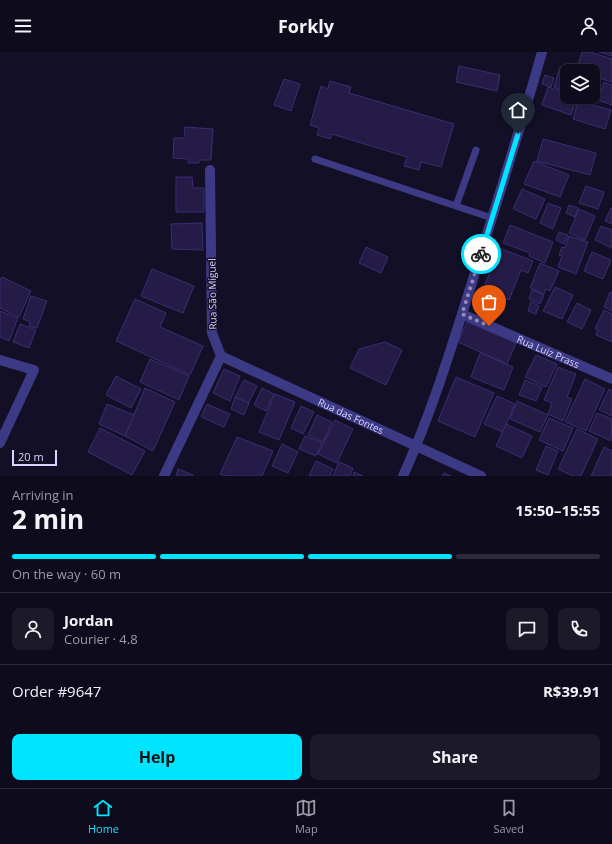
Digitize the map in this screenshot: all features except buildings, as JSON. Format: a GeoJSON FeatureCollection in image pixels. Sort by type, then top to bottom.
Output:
{"type":"FeatureCollection","features":[{"type":"Feature","properties":{"kind":"street"},"geometry":{"type":"LineString","coordinates":[[403,476],[417,446],[462,314],[542,52]]}},
{"type":"Feature","properties":{"kind":"street","name":"Rua São Miguel"},"geometry":{"type":"LineString","coordinates":[[210,170],[212,333],[221,356]]}},
{"type":"Feature","properties":{"kind":"street","name":"Rua Luiz Prass"},"geometry":{"type":"LineString","coordinates":[[462,314],[612,379]]}},
{"type":"Feature","properties":{"kind":"street"},"geometry":{"type":"LineString","coordinates":[[164,476],[221,356]]}},
{"type":"Feature","properties":{"kind":"street","name":"Rua das Fontes"},"geometry":{"type":"LineString","coordinates":[[221,356],[481,476]]}},
{"type":"Feature","properties":{"kind":"street"},"geometry":{"type":"LineString","coordinates":[[0,360],[34,370],[0,443]]}},
{"type":"Feature","properties":{"kind":"lane"},"geometry":{"type":"LineString","coordinates":[[456,206],[476,150]]}},
{"type":"Feature","properties":{"kind":"lane"},"geometry":{"type":"LineString","coordinates":[[315,159],[492,218]]}},
{"type":"Feature","properties":{"kind":"way so far"},"geometry":{"type":"LineString","coordinates":[[481,254],[462,314],[489,326]]}},
{"type":"Feature","properties":{"kind":"route"},"geometry":{"type":"LineString","coordinates":[[481,254],[518,134]]}}]}
